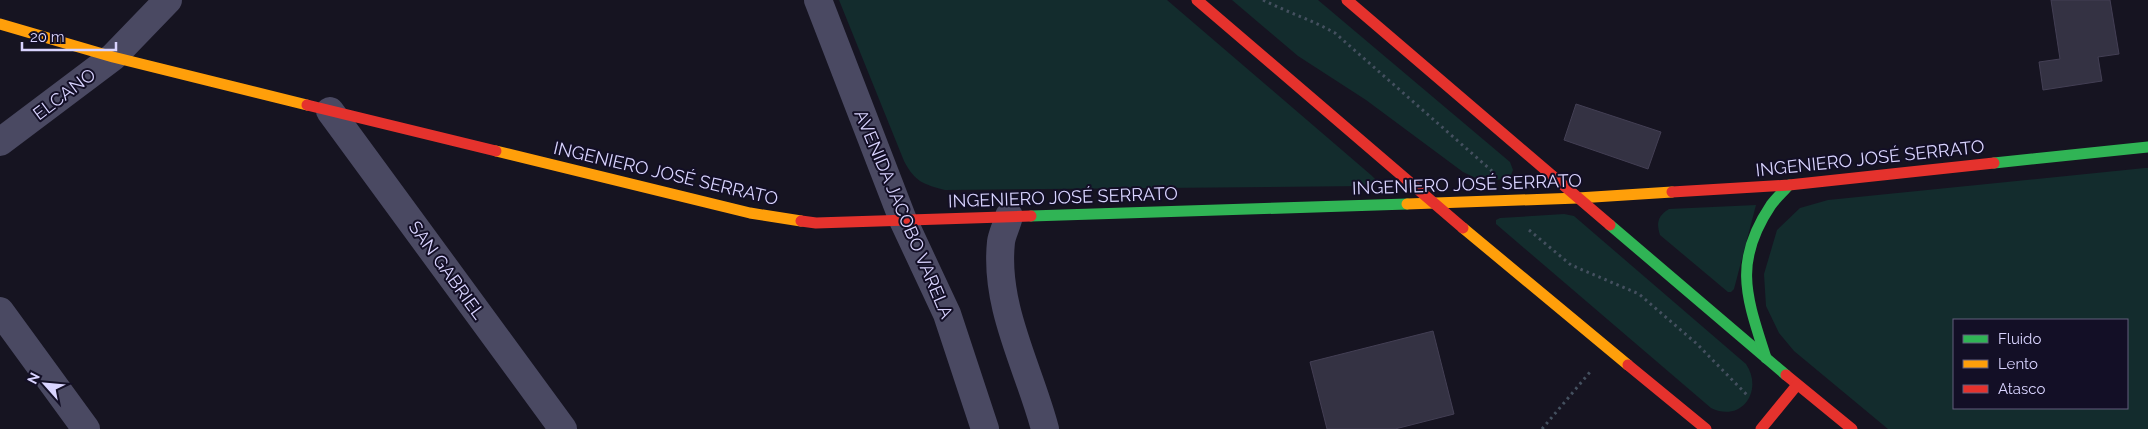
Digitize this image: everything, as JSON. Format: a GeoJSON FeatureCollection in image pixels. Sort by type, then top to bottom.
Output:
{"type":"FeatureCollection","features":[{"type":"Feature","properties":{"kind":"street","name":"ELCANO"},"geometry":{"type":"LineString","coordinates":[[0,142],[113,57],[168,0]]}},
{"type":"Feature","properties":{"kind":"street","name":"AVENIDA JACOBO VARELA"},"geometry":{"type":"LineString","coordinates":[[818,0],[902,220],[947,314],[985,429]]}},
{"type":"Feature","properties":{"kind":"street"},"geometry":{"type":"LineString","coordinates":[[1197,0],[1434,204],[1706,429]]}},
{"type":"Feature","properties":{"kind":"street"},"geometry":{"type":"LineString","coordinates":[[1347,0],[1766,358],[1852,429]]}},
{"type":"Feature","properties":{"kind":"street","name":"INGENIERO JOSÉ SERRATO"},"geometry":{"type":"LineString","coordinates":[[0,24],[113,57],[330,112],[750,212],[816,223],[1578,198],[1789,185],[2148,147]]}},
{"type":"Feature","properties":{"kind":"street","name":"SAN GABRIEL"},"geometry":{"type":"LineString","coordinates":[[330,112],[563,429]]}},
{"type":"Feature","properties":{"kind":"street"},"geometry":{"type":"LineString","coordinates":[[1766,358],[1747,296],[1748,257],[1772,204],[1789,185]]}},
{"type":"Feature","properties":{"kind":"street"},"geometry":{"type":"LineString","coordinates":[[1009,216],[1002,240],[1000,266],[1007,314],[1037,398],[1045,429]]}},
{"type":"Feature","properties":{"kind":"street"},"geometry":{"type":"LineString","coordinates":[[0,311],[86,429]]}},
{"type":"Feature","properties":{"kind":"street"},"geometry":{"type":"LineString","coordinates":[[1761,429],[1798,385]]}},
{"type":"Feature","properties":{"kind":"path"},"geometry":{"type":"LineString","coordinates":[[1542,429],[1610,348]]}},
{"type":"Feature","properties":{"kind":"green space"},"geometry":{"type":"Polygon","coordinates":[[[839,0],[1167,0],[1371,175],[1375,179],[1375,183],[1365,186],[945,190],[931,186],[916,178],[904,161],[839,0]]]}},
{"type":"Feature","properties":{"kind":"green space"},"geometry":{"type":"Polygon","coordinates":[[[1232,0],[1318,0],[1510,162],[1513,170],[1511,175],[1507,179],[1482,181],[1463,172],[1366,100],[1298,56],[1232,0]]]}},
{"type":"Feature","properties":{"kind":"green space"},"geometry":{"type":"Polygon","coordinates":[[[2148,168],[2148,429],[1888,429],[1794,351],[1779,333],[1766,306],[1764,274],[1777,230],[1800,208],[1828,200],[2148,168]]]}},
{"type":"Feature","properties":{"kind":"green space"},"geometry":{"type":"Polygon","coordinates":[[[1756,205],[1734,289],[1731,292],[1728,292],[1660,235],[1659,220],[1662,214],[1669,209],[1756,205]]]}},
{"type":"Feature","properties":{"kind":"green space"},"geometry":{"type":"Polygon","coordinates":[[[1564,214],[1574,216],[1746,364],[1751,374],[1751,394],[1740,408],[1722,412],[1711,408],[1496,224],[1496,220],[1500,218],[1564,214]]]}},
{"type":"Feature","properties":{"kind":"building"},"geometry":{"type":"Polygon","coordinates":[[[2051,0],[2110,0],[2119,54],[2098,57],[2102,81],[2043,90],[2039,62],[2060,59],[2051,0]]]}},
{"type":"Feature","properties":{"kind":"building"},"geometry":{"type":"Polygon","coordinates":[[[1576,104],[1661,132],[1648,169],[1564,140],[1576,104]]]}},
{"type":"Feature","properties":{"kind":"building"},"geometry":{"type":"Polygon","coordinates":[[[1433,331],[1454,414],[1395,429],[1327,429],[1310,362],[1433,331]]]}},
{"type":"Feature","properties":{"kind":"traffic: fast"},"geometry":{"type":"LineString","coordinates":[[1994,163],[2148,147]]}},
{"type":"Feature","properties":{"kind":"traffic: fast"},"geometry":{"type":"LineString","coordinates":[[1766,358],[1749,299],[1747,263],[1751,245],[1759,226],[1771,205],[1789,185]]}},
{"type":"Feature","properties":{"kind":"traffic: fast"},"geometry":{"type":"LineString","coordinates":[[1031,216],[1407,204]]}},
{"type":"Feature","properties":{"kind":"traffic: fast"},"geometry":{"type":"LineString","coordinates":[[1610,225],[1786,375]]}},
{"type":"Feature","properties":{"kind":"traffic: slow"},"geometry":{"type":"LineString","coordinates":[[0,24],[113,57],[307,105]]}},
{"type":"Feature","properties":{"kind":"traffic: slow"},"geometry":{"type":"LineString","coordinates":[[496,151],[750,213],[801,221]]}},
{"type":"Feature","properties":{"kind":"traffic: slow"},"geometry":{"type":"LineString","coordinates":[[1407,204],[1578,198],[1672,192]]}},
{"type":"Feature","properties":{"kind":"traffic: slow"},"geometry":{"type":"LineString","coordinates":[[1463,228],[1628,365]]}},
{"type":"Feature","properties":{"kind":"traffic: jam"},"geometry":{"type":"LineString","coordinates":[[1197,0],[1463,228]]}},
{"type":"Feature","properties":{"kind":"traffic: jam"},"geometry":{"type":"LineString","coordinates":[[1347,0],[1610,225]]}},
{"type":"Feature","properties":{"kind":"traffic: jam"},"geometry":{"type":"LineString","coordinates":[[307,105],[496,151]]}},
{"type":"Feature","properties":{"kind":"traffic: jam"},"geometry":{"type":"LineString","coordinates":[[1672,192],[1789,185],[1994,163]]}},
{"type":"Feature","properties":{"kind":"traffic: jam"},"geometry":{"type":"LineString","coordinates":[[801,221],[816,223],[1031,216]]}},
{"type":"Feature","properties":{"kind":"traffic: jam"},"geometry":{"type":"LineString","coordinates":[[1628,365],[1706,429]]}},
{"type":"Feature","properties":{"kind":"traffic: jam"},"geometry":{"type":"LineString","coordinates":[[1786,375],[1852,429]]}},
{"type":"Feature","properties":{"kind":"traffic: jam"},"geometry":{"type":"LineString","coordinates":[[1761,429],[1797,385]]}}]}
